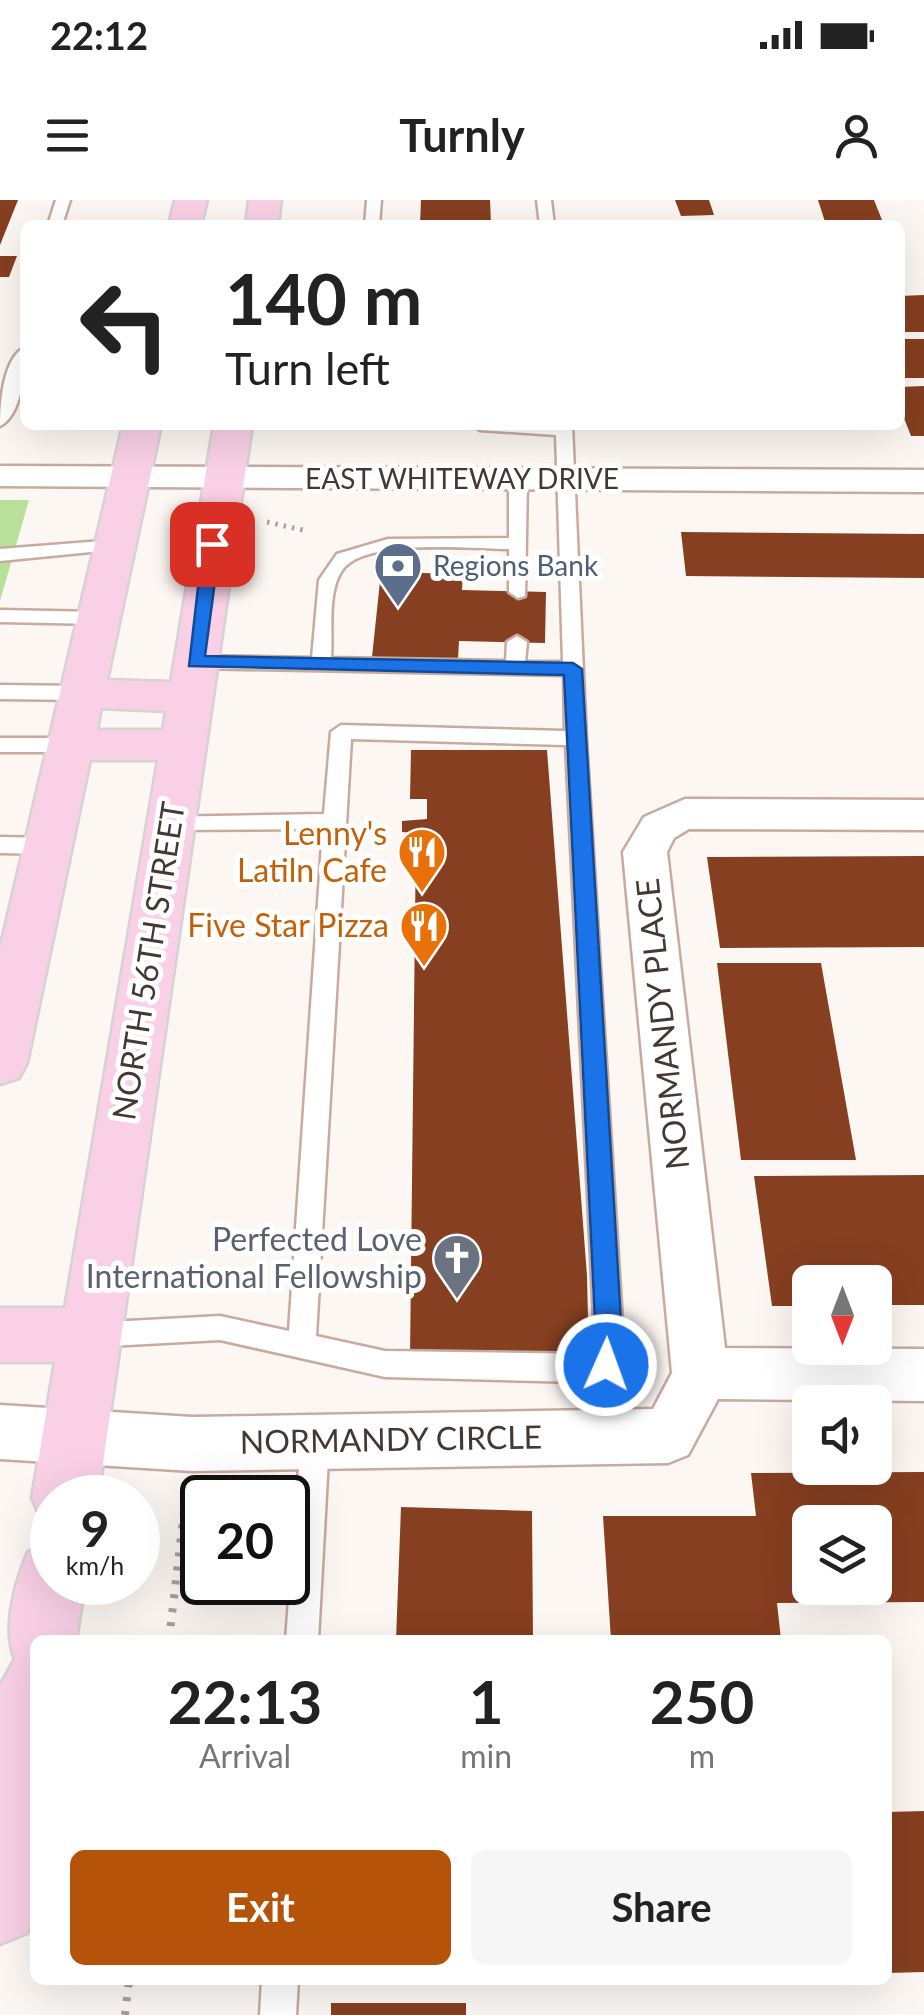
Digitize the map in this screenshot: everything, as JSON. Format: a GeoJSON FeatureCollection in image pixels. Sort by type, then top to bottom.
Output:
{"type":"FeatureCollection","features":[{"type":"Feature","properties":{"kind":"main road"},"geometry":{"type":"LineString","coordinates":[[0,1062],[141,430]]}},
{"type":"Feature","properties":{"kind":"main road","name":"NORTH 56TH STREET"},"geometry":{"type":"LineString","coordinates":[[69,1475],[231,430]]}},
{"type":"Feature","properties":{"kind":"main road"},"geometry":{"type":"LineString","coordinates":[[82,693],[192,679]]}},
{"type":"Feature","properties":{"kind":"main road"},"geometry":{"type":"LineString","coordinates":[[70,746],[182,746]]}},
{"type":"Feature","properties":{"kind":"main road"},"geometry":{"type":"LineString","coordinates":[[0,1335],[91,1335]]}},
{"type":"Feature","properties":{"kind":"main road"},"geometry":{"type":"LineString","coordinates":[[43,1635],[47,1605]]}},
{"type":"Feature","properties":{"kind":"main road"},"geometry":{"type":"LineString","coordinates":[[0,1906],[30,1717]]}},
{"type":"Feature","properties":{"kind":"street","name":"EAST WHITEWAY DRIVE"},"geometry":{"type":"LineString","coordinates":[[0,476],[924,481]]}},
{"type":"Feature","properties":{"kind":"street","name":"NORMANDY PLACE"},"geometry":{"type":"LineString","coordinates":[[700,1373],[645,852],[649,834],[665,821],[711,812],[924,815]]}},
{"type":"Feature","properties":{"kind":"street"},"geometry":{"type":"LineString","coordinates":[[700,1373],[924,1375]]}},
{"type":"Feature","properties":{"kind":"street","name":"NORMANDY CIRCLE"},"geometry":{"type":"LineString","coordinates":[[0,1432],[192,1444],[668,1436],[700,1373]]}},
{"type":"Feature","properties":{"kind":"lane"},"geometry":{"type":"LineString","coordinates":[[0,421],[20,366]]}},
{"type":"Feature","properties":{"kind":"lane"},"geometry":{"type":"LineString","coordinates":[[91,1335],[220,1328],[385,1364],[578,1369],[606,1365],[608,1321],[563,479],[564,430]]}},
{"type":"Feature","properties":{"kind":"lane"},"geometry":{"type":"LineString","coordinates":[[518,479],[518,592]]}},
{"type":"Feature","properties":{"kind":"lane"},"geometry":{"type":"LineString","coordinates":[[321,663],[332,571],[344,554],[369,546],[519,544]]}},
{"type":"Feature","properties":{"kind":"lane"},"geometry":{"type":"LineString","coordinates":[[0,555],[115,546]]}},
{"type":"Feature","properties":{"kind":"lane"},"geometry":{"type":"LineString","coordinates":[[0,616],[98,618]]}},
{"type":"Feature","properties":{"kind":"lane"},"geometry":{"type":"LineString","coordinates":[[515,668],[516,642]]}},
{"type":"Feature","properties":{"kind":"lane"},"geometry":{"type":"LineString","coordinates":[[192,679],[321,663],[573,669]]}},
{"type":"Feature","properties":{"kind":"lane"},"geometry":{"type":"LineString","coordinates":[[0,692],[82,693]]}},
{"type":"Feature","properties":{"kind":"lane"},"geometry":{"type":"LineString","coordinates":[[302,1346],[341,732],[576,738]]}},
{"type":"Feature","properties":{"kind":"lane"},"geometry":{"type":"LineString","coordinates":[[0,745],[70,746]]}},
{"type":"Feature","properties":{"kind":"lane"},"geometry":{"type":"LineString","coordinates":[[170,822],[334,821]]}},
{"type":"Feature","properties":{"kind":"lane"},"geometry":{"type":"LineString","coordinates":[[0,845],[47,846]]}},
{"type":"Feature","properties":{"kind":"lane"},"geometry":{"type":"LineString","coordinates":[[302,1635],[315,1441]]}},
{"type":"Feature","properties":{"kind":"lane"},"geometry":{"type":"LineString","coordinates":[[278,2015],[280,1985]]}},
{"type":"Feature","properties":{"kind":"path"},"geometry":{"type":"LineString","coordinates":[[267,522],[307,531]]}},
{"type":"Feature","properties":{"kind":"path"},"geometry":{"type":"LineString","coordinates":[[170,1635],[192,1444]]}},
{"type":"Feature","properties":{"kind":"path"},"geometry":{"type":"LineString","coordinates":[[126,2015],[129,1985]]}},
{"type":"Feature","properties":{"kind":"green space"},"geometry":{"type":"Polygon","coordinates":[[[0,500],[29,500],[0,601],[0,500]]]}},
{"type":"Feature","properties":{"kind":"building"},"geometry":{"type":"Polygon","coordinates":[[[0,200],[18,200],[0,245],[0,200]]]}},
{"type":"Feature","properties":{"kind":"building"},"geometry":{"type":"Polygon","coordinates":[[[421,200],[490,200],[491,220],[420,220],[421,200]]]}},
{"type":"Feature","properties":{"kind":"building"},"geometry":{"type":"Polygon","coordinates":[[[675,200],[709,200],[714,215],[681,216],[675,200]]]}},
{"type":"Feature","properties":{"kind":"building"},"geometry":{"type":"Polygon","coordinates":[[[818,200],[874,200],[882,220],[824,220],[818,200]]]}},
{"type":"Feature","properties":{"kind":"building"},"geometry":{"type":"Polygon","coordinates":[[[0,256],[17,256],[9,277],[0,277],[0,256]]]}},
{"type":"Feature","properties":{"kind":"building"},"geometry":{"type":"Polygon","coordinates":[[[924,295],[924,332],[905,332],[905,296],[924,295]]]}},
{"type":"Feature","properties":{"kind":"building"},"geometry":{"type":"Polygon","coordinates":[[[905,339],[924,339],[924,378],[905,378],[905,339]]]}},
{"type":"Feature","properties":{"kind":"building"},"geometry":{"type":"Polygon","coordinates":[[[924,386],[924,436],[911,436],[905,421],[905,387],[924,386]]]}},
{"type":"Feature","properties":{"kind":"building"},"geometry":{"type":"Polygon","coordinates":[[[681,532],[924,534],[924,578],[686,576],[681,532]]]}},
{"type":"Feature","properties":{"kind":"building"},"geometry":{"type":"Polygon","coordinates":[[[381,572],[463,574],[462,590],[546,592],[545,643],[459,641],[458,659],[372,657],[381,572]]]}},
{"type":"Feature","properties":{"kind":"building"},"geometry":{"type":"Polygon","coordinates":[[[411,750],[547,750],[587,1276],[589,1358],[410,1357],[416,833],[402,832],[402,821],[427,819],[427,799],[410,799],[411,750]]]}},
{"type":"Feature","properties":{"kind":"building"},"geometry":{"type":"Polygon","coordinates":[[[924,856],[924,947],[720,948],[707,857],[924,856]]]}},
{"type":"Feature","properties":{"kind":"building"},"geometry":{"type":"Polygon","coordinates":[[[717,963],[821,963],[856,1160],[741,1160],[717,963]]]}},
{"type":"Feature","properties":{"kind":"building"},"geometry":{"type":"Polygon","coordinates":[[[924,1175],[924,1305],[892,1305],[892,1265],[792,1265],[792,1306],[772,1306],[754,1176],[924,1175]]]}},
{"type":"Feature","properties":{"kind":"building"},"geometry":{"type":"Polygon","coordinates":[[[892,1472],[924,1472],[924,1602],[892,1602],[892,1505],[792,1505],[792,1603],[777,1603],[780,1635],[611,1635],[603,1516],[756,1516],[751,1473],[792,1473],[792,1485],[892,1485],[892,1472]]]}},
{"type":"Feature","properties":{"kind":"building"},"geometry":{"type":"Polygon","coordinates":[[[401,1507],[532,1511],[533,1635],[396,1635],[401,1507]]]}},
{"type":"Feature","properties":{"kind":"building"},"geometry":{"type":"Polygon","coordinates":[[[924,1811],[924,1972],[892,1973],[892,1812],[924,1811]]]}},
{"type":"Feature","properties":{"kind":"building"},"geometry":{"type":"Polygon","coordinates":[[[331,2003],[466,2003],[466,2015],[331,2015],[331,2003]]]}},
{"type":"Feature","properties":{"kind":"place","name":"Regions Bank"},"geometry":{"type":"Point","coordinates":[398,608]}},
{"type":"Feature","properties":{"kind":"place","name":"Lenny's Latiln Cafe"},"geometry":{"type":"Point","coordinates":[422,894]}},
{"type":"Feature","properties":{"kind":"place","name":"Five Star Pizza"},"geometry":{"type":"Point","coordinates":[424,968]}},
{"type":"Feature","properties":{"kind":"place","name":"Perfected Love International Fellowship"},"geometry":{"type":"Point","coordinates":[457,1300]}},
{"type":"Feature","properties":{"kind":"route"},"geometry":{"type":"LineString","coordinates":[[212,544],[195,662],[573,669],[608,1321],[606,1365]]}}]}
